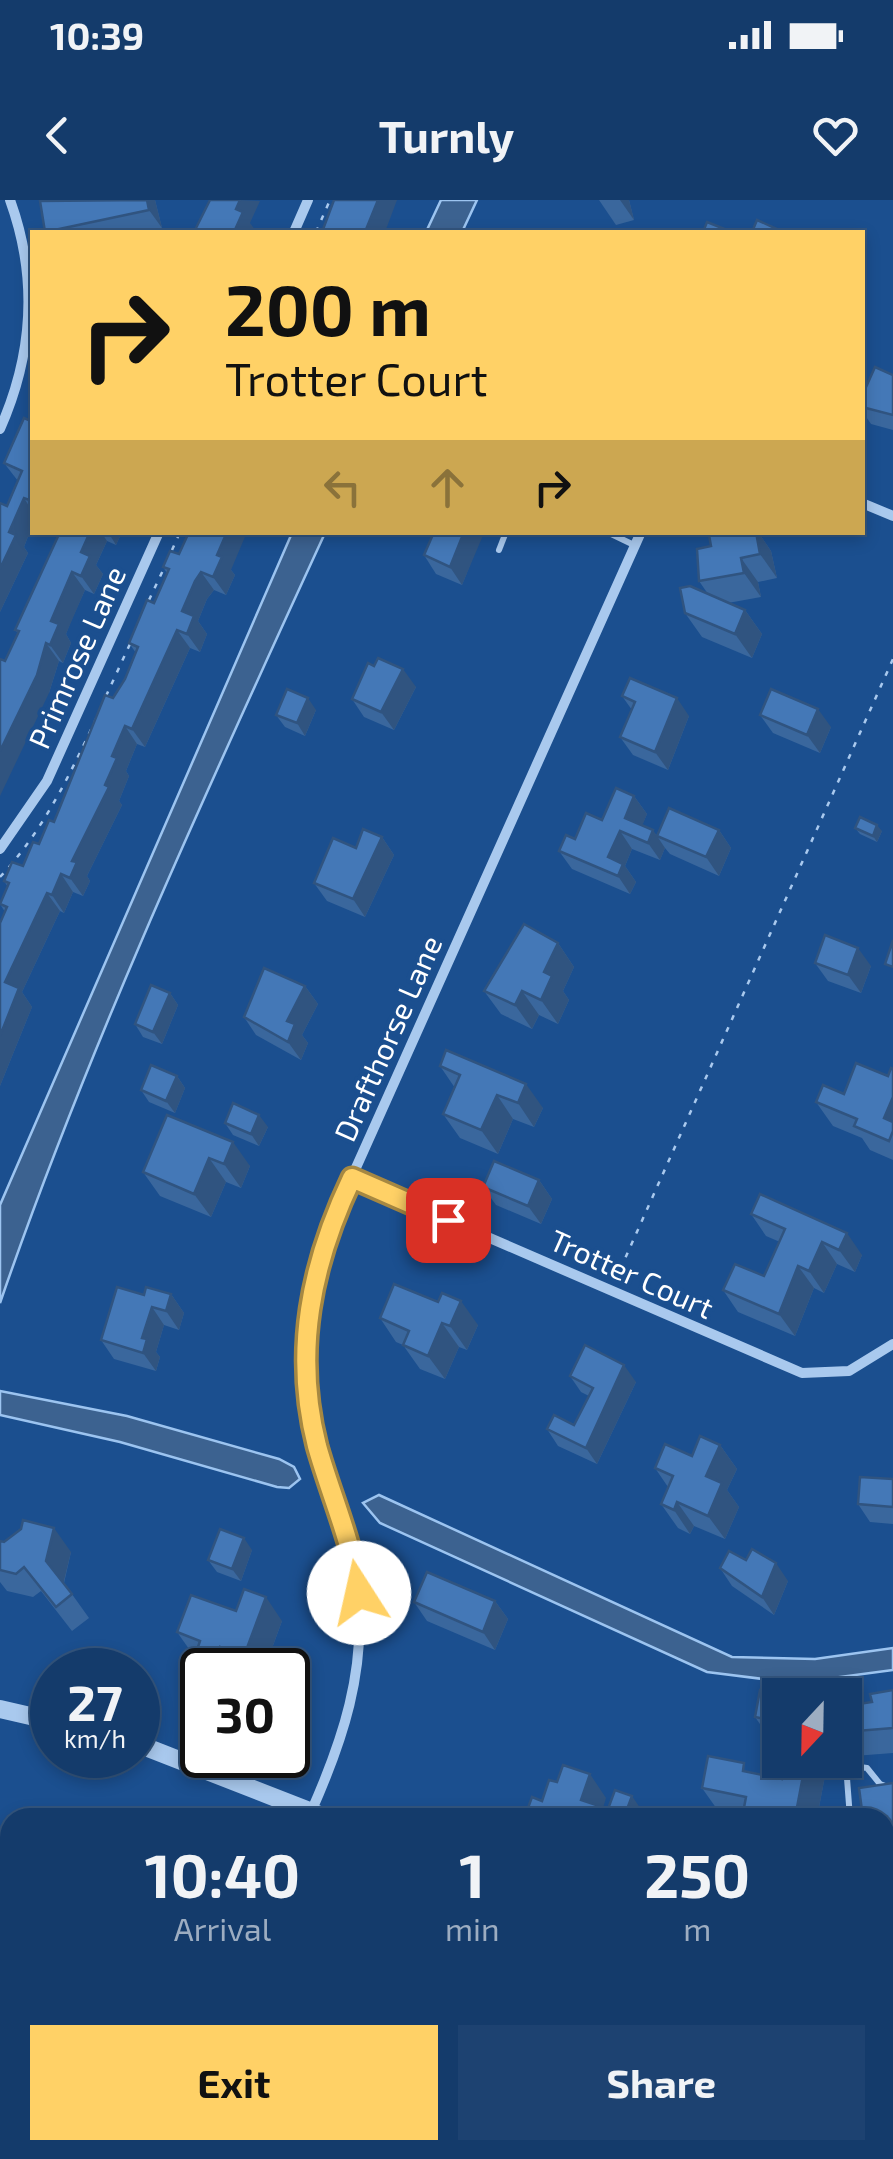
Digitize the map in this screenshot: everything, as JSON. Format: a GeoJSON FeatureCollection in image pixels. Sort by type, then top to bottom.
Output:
{"type":"FeatureCollection","features":[{"type":"Feature","properties":{"kind":"street"},"geometry":{"type":"LineString","coordinates":[[2,421],[23,363],[29,316],[24,246],[10,200]]}},
{"type":"Feature","properties":{"kind":"street"},"geometry":{"type":"LineString","coordinates":[[295,230],[308,200]]}},
{"type":"Feature","properties":{"kind":"street"},"geometry":{"type":"LineString","coordinates":[[865,503],[893,516]]}},
{"type":"Feature","properties":{"kind":"street","name":"Primrose Lane"},"geometry":{"type":"LineString","coordinates":[[0,850],[48,781],[158,535]]}},
{"type":"Feature","properties":{"kind":"street","name":"Drafthorse Lane"},"geometry":{"type":"LineString","coordinates":[[318,1808],[344,1734],[359,1658],[356,1568],[309,1406],[306,1346],[316,1268],[352,1178],[640,535]]}},
{"type":"Feature","properties":{"kind":"street","name":"Trotter Court"},"geometry":{"type":"LineString","coordinates":[[352,1178],[802,1373],[848,1371],[870,1362],[893,1344]]}},
{"type":"Feature","properties":{"kind":"street"},"geometry":{"type":"LineString","coordinates":[[0,1709],[30,1715]]}},
{"type":"Feature","properties":{"kind":"street"},"geometry":{"type":"LineString","coordinates":[[160,1753],[298,1808]]}},
{"type":"Feature","properties":{"kind":"lane"},"geometry":{"type":"LineString","coordinates":[[499,550],[505,535]]}},
{"type":"Feature","properties":{"kind":"lane"},"geometry":{"type":"LineString","coordinates":[[613,535],[635,546]]}},
{"type":"Feature","properties":{"kind":"lane"},"geometry":{"type":"LineString","coordinates":[[849,1808],[846,1765],[867,1768],[880,1784],[893,1789]]}},
{"type":"Feature","properties":{"kind":"path"},"geometry":{"type":"LineString","coordinates":[[317,230],[330,200]]}},
{"type":"Feature","properties":{"kind":"path"},"geometry":{"type":"LineString","coordinates":[[148,602],[179,535]]}},
{"type":"Feature","properties":{"kind":"path"},"geometry":{"type":"LineString","coordinates":[[104,701],[130,642]]}},
{"type":"Feature","properties":{"kind":"path"},"geometry":{"type":"LineString","coordinates":[[610,1292],[893,659]]}},
{"type":"Feature","properties":{"kind":"path"},"geometry":{"type":"LineString","coordinates":[[0,877],[22,854],[64,788],[97,716]]}},
{"type":"Feature","properties":{"kind":"shaded area"},"geometry":{"type":"Polygon","coordinates":[[[441,200],[477,200],[463,230],[427,230],[441,200]]]}},
{"type":"Feature","properties":{"kind":"shaded area"},"geometry":{"type":"Polygon","coordinates":[[[291,535],[324,535],[112,1010],[0,1303],[0,1205],[291,535]]]}},
{"type":"Feature","properties":{"kind":"shaded area"},"geometry":{"type":"Polygon","coordinates":[[[0,1391],[127,1416],[279,1459],[294,1467],[300,1479],[289,1488],[277,1487],[120,1442],[0,1415],[0,1391]]]}},
{"type":"Feature","properties":{"kind":"shaded area"},"geometry":{"type":"Polygon","coordinates":[[[379,1495],[732,1657],[815,1659],[893,1648],[893,1670],[833,1678],[762,1679],[707,1672],[380,1523],[363,1503],[379,1495]]]}},
{"type":"Feature","properties":{"kind":"building"},"geometry":{"type":"Polygon","coordinates":[[[147,200],[149,210],[45,230],[40,201],[147,200]]]}},
{"type":"Feature","properties":{"kind":"building"},"geometry":{"type":"Polygon","coordinates":[[[210,200],[240,200],[236,209],[243,212],[235,230],[195,230],[210,200]]]}},
{"type":"Feature","properties":{"kind":"building"},"geometry":{"type":"Polygon","coordinates":[[[334,200],[378,200],[366,230],[323,230],[334,200]]]}},
{"type":"Feature","properties":{"kind":"building"},"geometry":{"type":"Polygon","coordinates":[[[757,220],[778,230],[753,230],[757,220]]]}},
{"type":"Feature","properties":{"kind":"building"},"geometry":{"type":"Polygon","coordinates":[[[707,222],[727,230],[704,230],[707,222]]]}},
{"type":"Feature","properties":{"kind":"building"},"geometry":{"type":"Polygon","coordinates":[[[875,367],[893,375],[893,415],[865,408],[865,389],[875,367]]]}},
{"type":"Feature","properties":{"kind":"building"},"geometry":{"type":"Polygon","coordinates":[[[24,418],[30,421],[30,500],[24,498],[9,532],[16,535],[0,569],[0,503],[7,506],[22,471],[4,463],[24,418]]]}},
{"type":"Feature","properties":{"kind":"building"},"geometry":{"type":"Polygon","coordinates":[[[59,535],[89,535],[81,552],[90,556],[81,576],[72,572],[51,621],[59,624],[50,645],[46,643],[37,675],[0,751],[0,659],[5,661],[19,631],[15,630],[59,535]]]}},
{"type":"Feature","properties":{"kind":"building"},"geometry":{"type":"Polygon","coordinates":[[[188,535],[226,535],[213,577],[201,572],[182,611],[194,616],[187,634],[177,630],[132,729],[125,726],[112,756],[117,758],[105,785],[109,787],[72,861],[77,862],[70,878],[61,874],[52,895],[47,893],[5,982],[19,988],[0,1036],[0,923],[7,907],[0,904],[9,883],[4,881],[12,862],[23,866],[33,842],[39,844],[49,820],[54,822],[105,695],[113,698],[125,679],[138,647],[129,643],[147,600],[154,603],[169,569],[163,567],[170,551],[179,554],[188,535]]]}},
{"type":"Feature","properties":{"kind":"building"},"geometry":{"type":"Polygon","coordinates":[[[433,535],[463,535],[450,567],[424,555],[433,535]]]}},
{"type":"Feature","properties":{"kind":"building"},"geometry":{"type":"Polygon","coordinates":[[[709,535],[757,535],[760,554],[741,558],[744,573],[699,581],[697,549],[711,546],[709,535]]]}},
{"type":"Feature","properties":{"kind":"building"},"geometry":{"type":"Polygon","coordinates":[[[690,586],[745,610],[735,634],[685,613],[680,588],[690,586]]]}},
{"type":"Feature","properties":{"kind":"building"},"geometry":{"type":"Polygon","coordinates":[[[378,658],[403,669],[381,712],[352,699],[368,663],[374,666],[378,658]]]}},
{"type":"Feature","properties":{"kind":"building"},"geometry":{"type":"Polygon","coordinates":[[[630,678],[677,698],[655,752],[620,737],[635,702],[622,696],[630,678]]]}},
{"type":"Feature","properties":{"kind":"building"},"geometry":{"type":"Polygon","coordinates":[[[287,689],[308,698],[297,723],[276,715],[287,689]]]}},
{"type":"Feature","properties":{"kind":"building"},"geometry":{"type":"Polygon","coordinates":[[[771,689],[818,709],[807,735],[760,715],[771,689]]]}},
{"type":"Feature","properties":{"kind":"building"},"geometry":{"type":"Polygon","coordinates":[[[616,788],[634,796],[625,818],[653,830],[648,843],[620,831],[608,857],[623,864],[618,876],[559,851],[566,835],[575,839],[586,813],[602,820],[616,788]]]}},
{"type":"Feature","properties":{"kind":"building"},"geometry":{"type":"Polygon","coordinates":[[[669,808],[719,830],[706,857],[657,836],[669,808]]]}},
{"type":"Feature","properties":{"kind":"building"},"geometry":{"type":"Polygon","coordinates":[[[860,817],[877,825],[873,836],[855,828],[860,817]]]}},
{"type":"Feature","properties":{"kind":"building"},"geometry":{"type":"Polygon","coordinates":[[[363,829],[382,837],[353,899],[314,883],[333,838],[356,848],[363,829]]]}},
{"type":"Feature","properties":{"kind":"building"},"geometry":{"type":"Polygon","coordinates":[[[524,924],[558,943],[544,972],[552,976],[541,1000],[522,991],[515,1005],[484,991],[524,924]]]}},
{"type":"Feature","properties":{"kind":"building"},"geometry":{"type":"Polygon","coordinates":[[[825,935],[858,948],[848,975],[815,963],[825,935]]]}},
{"type":"Feature","properties":{"kind":"building"},"geometry":{"type":"Polygon","coordinates":[[[893,940],[893,967],[885,964],[893,940]]]}},
{"type":"Feature","properties":{"kind":"building"},"geometry":{"type":"Polygon","coordinates":[[[264,968],[305,986],[287,1021],[295,1024],[288,1042],[244,1017],[264,968]]]}},
{"type":"Feature","properties":{"kind":"building"},"geometry":{"type":"Polygon","coordinates":[[[151,985],[170,993],[153,1032],[135,1024],[151,985]]]}},
{"type":"Feature","properties":{"kind":"building"},"geometry":{"type":"Polygon","coordinates":[[[446,1050],[526,1084],[518,1103],[497,1095],[481,1130],[443,1114],[460,1075],[440,1066],[446,1050]]]}},
{"type":"Feature","properties":{"kind":"building"},"geometry":{"type":"Polygon","coordinates":[[[856,1063],[888,1076],[893,1069],[893,1097],[884,1118],[893,1122],[889,1141],[854,1126],[857,1119],[816,1102],[823,1085],[844,1094],[856,1063]]]}},
{"type":"Feature","properties":{"kind":"building"},"geometry":{"type":"Polygon","coordinates":[[[151,1065],[177,1076],[166,1101],[141,1090],[151,1065]]]}},
{"type":"Feature","properties":{"kind":"building"},"geometry":{"type":"Polygon","coordinates":[[[233,1103],[259,1115],[251,1134],[225,1123],[233,1103]]]}},
{"type":"Feature","properties":{"kind":"building"},"geometry":{"type":"Polygon","coordinates":[[[167,1115],[233,1142],[224,1164],[209,1158],[194,1194],[143,1172],[167,1115]]]}},
{"type":"Feature","properties":{"kind":"building"},"geometry":{"type":"Polygon","coordinates":[[[494,1161],[539,1180],[528,1206],[483,1187],[494,1161]]]}},
{"type":"Feature","properties":{"kind":"building"},"geometry":{"type":"Polygon","coordinates":[[[760,1194],[847,1233],[839,1250],[822,1242],[809,1271],[798,1266],[779,1314],[723,1290],[735,1264],[764,1276],[785,1229],[751,1214],[760,1194]]]}},
{"type":"Feature","properties":{"kind":"building"},"geometry":{"type":"Polygon","coordinates":[[[394,1284],[438,1302],[442,1293],[461,1301],[450,1326],[442,1323],[428,1356],[403,1345],[409,1331],[380,1318],[394,1284]]]}},
{"type":"Feature","properties":{"kind":"building"},"geometry":{"type":"Polygon","coordinates":[[[117,1287],[144,1295],[146,1287],[171,1294],[166,1311],[152,1307],[142,1338],[147,1339],[143,1353],[101,1340],[117,1287]]]}},
{"type":"Feature","properties":{"kind":"building"},"geometry":{"type":"Polygon","coordinates":[[[585,1345],[624,1365],[586,1448],[547,1429],[554,1415],[574,1425],[593,1388],[570,1376],[585,1345]]]}},
{"type":"Feature","properties":{"kind":"building"},"geometry":{"type":"Polygon","coordinates":[[[700,1436],[720,1445],[706,1476],[722,1483],[708,1516],[677,1502],[674,1510],[661,1504],[673,1476],[655,1468],[665,1444],[692,1456],[700,1436]]]}},
{"type":"Feature","properties":{"kind":"building"},"geometry":{"type":"Polygon","coordinates":[[[860,1477],[893,1479],[893,1507],[858,1504],[860,1477]]]}},
{"type":"Feature","properties":{"kind":"building"},"geometry":{"type":"Polygon","coordinates":[[[23,1520],[54,1528],[46,1561],[72,1594],[56,1607],[24,1567],[16,1574],[0,1570],[0,1541],[21,1529],[23,1520]]]}},
{"type":"Feature","properties":{"kind":"building"},"geometry":{"type":"Polygon","coordinates":[[[220,1529],[244,1538],[232,1569],[208,1560],[220,1529]]]}},
{"type":"Feature","properties":{"kind":"building"},"geometry":{"type":"Polygon","coordinates":[[[752,1549],[776,1563],[762,1597],[720,1568],[729,1551],[746,1560],[752,1549]]]}},
{"type":"Feature","properties":{"kind":"building"},"geometry":{"type":"Polygon","coordinates":[[[427,1572],[495,1601],[483,1632],[414,1602],[427,1572]]]}},
{"type":"Feature","properties":{"kind":"building"},"geometry":{"type":"Polygon","coordinates":[[[244,1589],[266,1597],[247,1648],[198,1648],[200,1641],[177,1632],[191,1595],[236,1611],[244,1589]]]}},
{"type":"Feature","properties":{"kind":"building"},"geometry":{"type":"Polygon","coordinates":[[[760,1690],[762,1690],[762,1718],[755,1717],[760,1690]]]}},
{"type":"Feature","properties":{"kind":"building"},"geometry":{"type":"Polygon","coordinates":[[[893,1690],[893,1728],[862,1731],[862,1703],[872,1702],[870,1694],[893,1690]]]}},
{"type":"Feature","properties":{"kind":"building"},"geometry":{"type":"Polygon","coordinates":[[[708,1756],[744,1763],[743,1771],[762,1778],[803,1778],[797,1808],[744,1808],[746,1797],[702,1788],[708,1756]]]}},
{"type":"Feature","properties":{"kind":"building"},"geometry":{"type":"Polygon","coordinates":[[[563,1765],[590,1774],[581,1800],[605,1808],[528,1808],[532,1797],[542,1801],[549,1780],[557,1782],[563,1765]]]}},
{"type":"Feature","properties":{"kind":"building"},"geometry":{"type":"Polygon","coordinates":[[[893,1783],[893,1808],[862,1808],[859,1788],[893,1783]]]}},
{"type":"Feature","properties":{"kind":"building"},"geometry":{"type":"Polygon","coordinates":[[[615,1790],[632,1796],[628,1808],[608,1808],[615,1790]]]}},
{"type":"Feature","properties":{"kind":"route"},"geometry":{"type":"LineString","coordinates":[[359,1593],[346,1530],[324,1469],[309,1406],[306,1346],[316,1268],[352,1178],[448,1220]]}}]}
